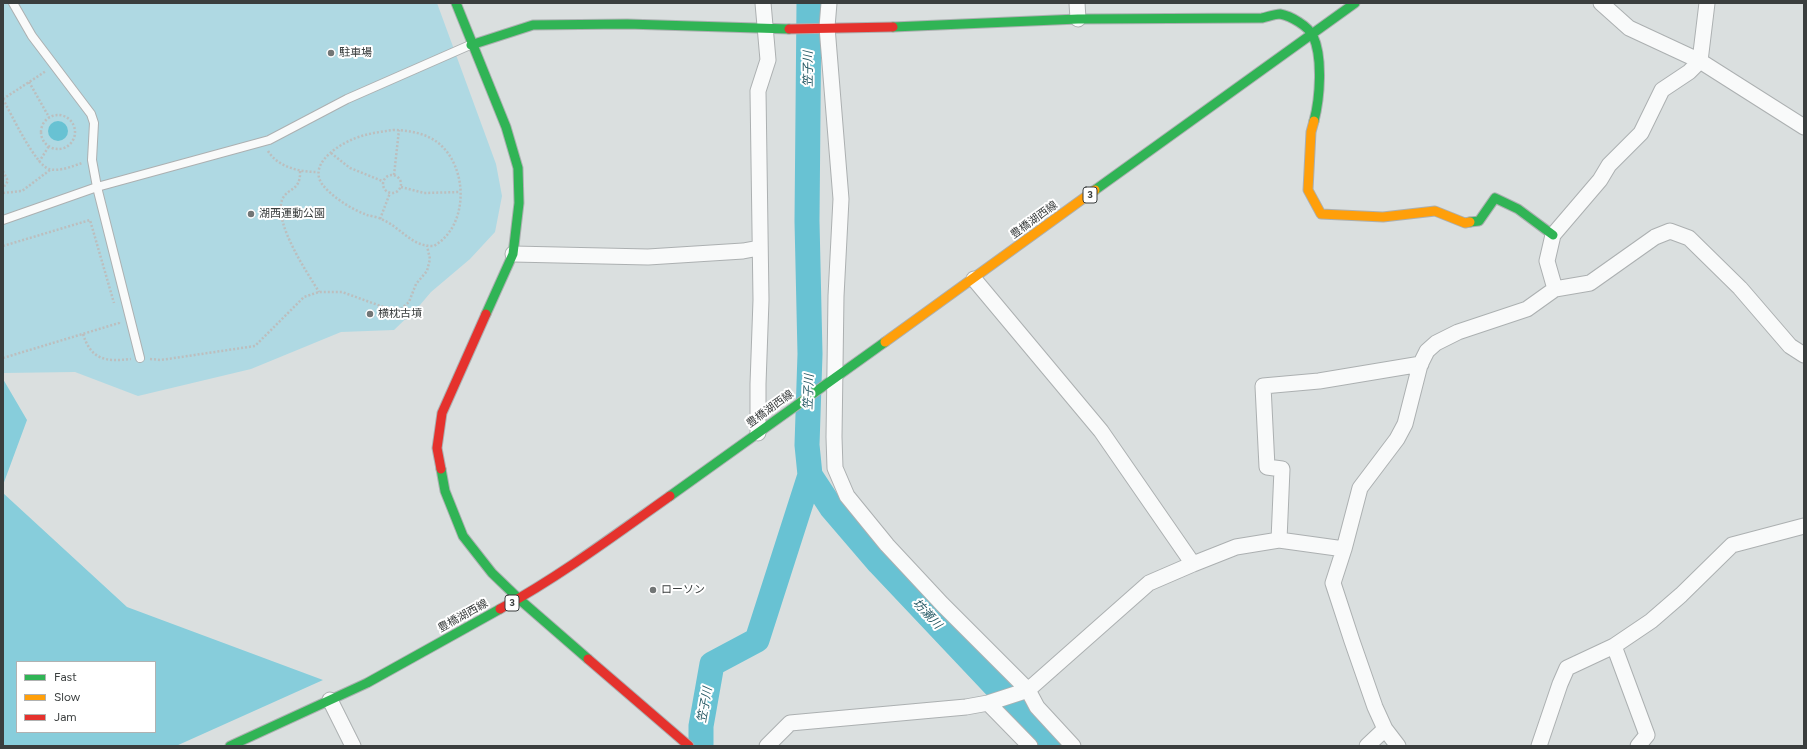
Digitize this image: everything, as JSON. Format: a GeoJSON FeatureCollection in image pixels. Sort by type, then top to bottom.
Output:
{"type":"FeatureCollection","features":[{"type":"Feature","properties":{"kind":"street"},"geometry":{"type":"LineString","coordinates":[[456,3],[471,44],[506,127],[518,168],[519,203],[513,254],[442,413],[437,448],[445,491],[463,536],[492,573],[519,599],[689,746]]}},
{"type":"Feature","properties":{"kind":"street"},"geometry":{"type":"LineString","coordinates":[[758,432],[761,300],[759,248],[758,91],[768,60],[770,28],[763,3]]}},
{"type":"Feature","properties":{"kind":"street"},"geometry":{"type":"LineString","coordinates":[[829,3],[827,27],[841,199],[836,296],[835,468],[847,496],[897,556],[986,648],[1073,746]]}},
{"type":"Feature","properties":{"kind":"street"},"geometry":{"type":"LineString","coordinates":[[1077,3],[1078,19]]}},
{"type":"Feature","properties":{"kind":"street","name":"豊橋湖西線"},"geometry":{"type":"LineString","coordinates":[[230,746],[367,683],[519,599],[616,535],[1355,3]]}},
{"type":"Feature","properties":{"kind":"street"},"geometry":{"type":"LineString","coordinates":[[1601,3],[1629,28],[1700,61],[1804,126]]}},
{"type":"Feature","properties":{"kind":"street"},"geometry":{"type":"LineString","coordinates":[[1555,289],[1547,261],[1553,235],[1600,180],[1609,165],[1641,133],[1662,90],[1689,72],[1700,61],[1707,3]]}},
{"type":"Feature","properties":{"kind":"street"},"geometry":{"type":"LineString","coordinates":[[471,44],[533,25],[627,24],[770,28],[906,27],[1078,19],[1262,18],[1279,8],[1312,34],[1317,47],[1319,80],[1317,108],[1311,132],[1308,190],[1321,214],[1383,217],[1435,210],[1465,223],[1479,221],[1495,198],[1518,209],[1553,235]]}},
{"type":"Feature","properties":{"kind":"street"},"geometry":{"type":"LineString","coordinates":[[1398,746],[1385,729],[1352,641],[1333,583],[1344,550],[1360,488],[1397,439],[1405,424],[1421,364],[1427,351],[1436,343],[1458,332],[1527,309],[1555,289],[1590,283],[1655,237],[1670,231],[1689,238],[1740,288],[1790,346],[1804,355]]}},
{"type":"Feature","properties":{"kind":"street"},"geometry":{"type":"LineString","coordinates":[[513,254],[648,257],[743,251],[759,248]]}},
{"type":"Feature","properties":{"kind":"street"},"geometry":{"type":"LineString","coordinates":[[974,278],[1101,431],[1193,564]]}},
{"type":"Feature","properties":{"kind":"street"},"geometry":{"type":"LineString","coordinates":[[1279,540],[1282,469],[1267,467],[1263,386],[1319,381],[1421,364]]}},
{"type":"Feature","properties":{"kind":"street"},"geometry":{"type":"LineString","coordinates":[[1539,746],[1567,668],[1614,646],[1651,621],[1681,595],[1732,545],[1804,526]]}},
{"type":"Feature","properties":{"kind":"street"},"geometry":{"type":"LineString","coordinates":[[767,746],[790,723],[966,707],[991,702],[1024,691],[1149,583],[1236,547],[1279,540],[1344,550]]}},
{"type":"Feature","properties":{"kind":"street"},"geometry":{"type":"LineString","coordinates":[[1614,646],[1647,735],[1638,746]]}},
{"type":"Feature","properties":{"kind":"street"},"geometry":{"type":"LineString","coordinates":[[330,700],[353,746]]}},
{"type":"Feature","properties":{"kind":"street"},"geometry":{"type":"LineString","coordinates":[[991,702],[1030,746]]}},
{"type":"Feature","properties":{"kind":"street"},"geometry":{"type":"LineString","coordinates":[[1367,746],[1385,729]]}},
{"type":"Feature","properties":{"kind":"lane"},"geometry":{"type":"LineString","coordinates":[[13,3],[32,36],[91,114],[94,122],[92,160],[97,187],[140,358]]}},
{"type":"Feature","properties":{"kind":"lane"},"geometry":{"type":"LineString","coordinates":[[3,220],[97,187],[264,141],[347,99],[471,44]]}},
{"type":"Feature","properties":{"kind":"path"},"geometry":{"type":"LineString","coordinates":[[50,170],[43,167],[39,162],[3,99],[54,66]]}},
{"type":"Feature","properties":{"kind":"path"},"geometry":{"type":"LineString","coordinates":[[29,82],[50,117]]}},
{"type":"Feature","properties":{"kind":"path"},"geometry":{"type":"LineString","coordinates":[[60,114],[70,119],[75,129],[73,141],[69,145],[58,149],[49,146],[44,142],[40,131],[44,121],[50,117],[60,114]]}},
{"type":"Feature","properties":{"kind":"path"},"geometry":{"type":"LineString","coordinates":[[394,176],[399,130]]}},
{"type":"Feature","properties":{"kind":"path"},"geometry":{"type":"LineString","coordinates":[[399,130],[428,137],[444,148],[456,167],[461,200],[456,218],[448,235],[434,246],[421,245],[408,238],[380,218],[366,214],[337,199],[322,184],[317,172],[320,164],[332,153],[352,139],[368,134],[399,130]]}},
{"type":"Feature","properties":{"kind":"path"},"geometry":{"type":"LineString","coordinates":[[264,141],[270,154],[276,160],[300,170],[317,172]]}},
{"type":"Feature","properties":{"kind":"path"},"geometry":{"type":"LineString","coordinates":[[39,162],[49,146]]}},
{"type":"Feature","properties":{"kind":"path"},"geometry":{"type":"LineString","coordinates":[[332,153],[353,169],[382,181]]}},
{"type":"Feature","properties":{"kind":"path"},"geometry":{"type":"LineString","coordinates":[[3,193],[22,191],[50,170],[73,166],[92,160]]}},
{"type":"Feature","properties":{"kind":"path"},"geometry":{"type":"LineString","coordinates":[[300,170],[301,179],[298,185],[283,198],[281,205],[283,222],[294,249],[319,292]]}},
{"type":"Feature","properties":{"kind":"path"},"geometry":{"type":"LineString","coordinates":[[3,171],[8,181],[3,188]]}},
{"type":"Feature","properties":{"kind":"path"},"geometry":{"type":"LineString","coordinates":[[382,181],[386,177],[394,176],[400,180],[401,187]]}},
{"type":"Feature","properties":{"kind":"path"},"geometry":{"type":"LineString","coordinates":[[382,181],[384,189],[390,193],[396,192],[401,187]]}},
{"type":"Feature","properties":{"kind":"path"},"geometry":{"type":"LineString","coordinates":[[401,187],[424,193],[460,192]]}},
{"type":"Feature","properties":{"kind":"path"},"geometry":{"type":"LineString","coordinates":[[380,218],[390,193]]}},
{"type":"Feature","properties":{"kind":"path"},"geometry":{"type":"LineString","coordinates":[[3,246],[90,220],[115,308]]}},
{"type":"Feature","properties":{"kind":"path"},"geometry":{"type":"LineString","coordinates":[[83,334],[90,351],[98,358],[111,360],[140,358],[161,360],[255,346],[304,297],[319,292],[342,292],[388,309],[401,309],[409,302],[416,284],[427,271],[430,259],[427,246]]}},
{"type":"Feature","properties":{"kind":"path"},"geometry":{"type":"LineString","coordinates":[[3,358],[120,323],[117,316]]}},
{"type":"Feature","properties":{"kind":"shaded area","name":"湖西運動公園"},"geometry":{"type":"Polygon","coordinates":[[[3,3],[437,3],[496,164],[502,196],[495,232],[470,259],[431,292],[394,330],[341,332],[251,369],[138,396],[75,372],[3,373],[3,3]]]}},
{"type":"Feature","properties":{"kind":"shaded area"},"geometry":{"type":"Polygon","coordinates":[[[58,121],[65,124],[68,131],[65,138],[58,141],[51,138],[48,131],[51,124],[58,121]]]}},
{"type":"Feature","properties":{"kind":"shaded area"},"geometry":{"type":"Polygon","coordinates":[[[3,379],[27,420],[3,485],[3,379]]]}},
{"type":"Feature","properties":{"kind":"shaded area"},"geometry":{"type":"Polygon","coordinates":[[[3,493],[127,607],[323,680],[176,746],[3,746],[3,493]]]}},
{"type":"Feature","properties":{"kind":"waterway","name":"笠子川"},"geometry":{"type":"LineString","coordinates":[[701,746],[701,726],[712,664],[757,640],[810,475],[807,445],[810,354],[807,221],[809,3]]}},
{"type":"Feature","properties":{"kind":"waterway","name":"坊瀬川"},"geometry":{"type":"LineString","coordinates":[[810,475],[831,507],[879,563],[1052,746]]}},
{"type":"Feature","properties":{"kind":"traffic: fast"},"geometry":{"type":"LineString","coordinates":[[456,3],[506,127],[518,168],[519,203],[513,254],[486,314]]}},
{"type":"Feature","properties":{"kind":"traffic: fast"},"geometry":{"type":"LineString","coordinates":[[1095,190],[1355,3]]}},
{"type":"Feature","properties":{"kind":"traffic: fast"},"geometry":{"type":"LineString","coordinates":[[893,27],[1078,19],[1262,18],[1280,14],[1294,19],[1303,25],[1311,32],[1316,45],[1320,78],[1314,121]]}},
{"type":"Feature","properties":{"kind":"traffic: fast"},"geometry":{"type":"LineString","coordinates":[[471,45],[533,25],[627,24],[789,29]]}},
{"type":"Feature","properties":{"kind":"traffic: fast"},"geometry":{"type":"LineString","coordinates":[[1470,222],[1479,221],[1495,198],[1518,209],[1553,235]]}},
{"type":"Feature","properties":{"kind":"traffic: fast"},"geometry":{"type":"LineString","coordinates":[[670,496],[885,342]]}},
{"type":"Feature","properties":{"kind":"traffic: fast"},"geometry":{"type":"LineString","coordinates":[[441,469],[445,491],[463,536],[492,573],[519,599],[588,659]]}},
{"type":"Feature","properties":{"kind":"traffic: fast"},"geometry":{"type":"LineString","coordinates":[[230,746],[367,683],[500,609]]}},
{"type":"Feature","properties":{"kind":"traffic: slow"},"geometry":{"type":"LineString","coordinates":[[1314,121],[1311,132],[1308,190],[1321,214],[1383,217],[1435,211],[1465,223],[1470,222]]}},
{"type":"Feature","properties":{"kind":"traffic: slow"},"geometry":{"type":"LineString","coordinates":[[885,342],[1095,190]]}},
{"type":"Feature","properties":{"kind":"traffic: jam"},"geometry":{"type":"LineString","coordinates":[[789,29],[893,27]]}},
{"type":"Feature","properties":{"kind":"traffic: jam"},"geometry":{"type":"LineString","coordinates":[[441,469],[437,448],[442,413],[486,314]]}},
{"type":"Feature","properties":{"kind":"traffic: jam"},"geometry":{"type":"LineString","coordinates":[[500,609],[566,569],[670,496]]}},
{"type":"Feature","properties":{"kind":"traffic: jam"},"geometry":{"type":"LineString","coordinates":[[588,659],[689,746]]}},
{"type":"Feature","properties":{"kind":"place","name":"駐車場"},"geometry":{"type":"Point","coordinates":[331,53]}},
{"type":"Feature","properties":{"kind":"place","name":"湖西運動公園"},"geometry":{"type":"Point","coordinates":[251,214]}},
{"type":"Feature","properties":{"kind":"place","name":"横枕古墳"},"geometry":{"type":"Point","coordinates":[370,314]}},
{"type":"Feature","properties":{"kind":"place","name":"ローソン"},"geometry":{"type":"Point","coordinates":[653,590]}}]}
